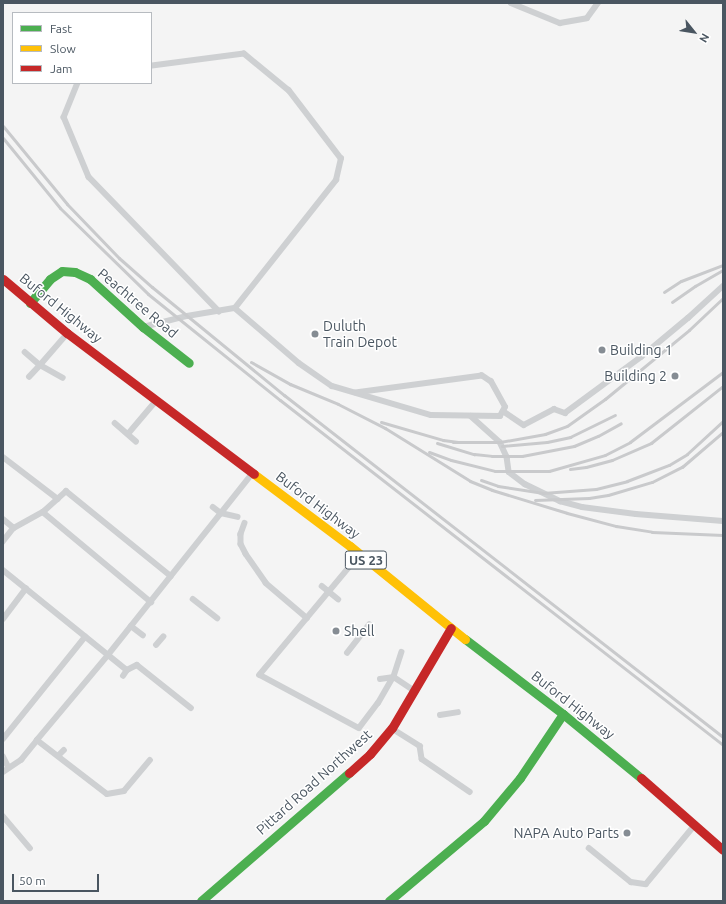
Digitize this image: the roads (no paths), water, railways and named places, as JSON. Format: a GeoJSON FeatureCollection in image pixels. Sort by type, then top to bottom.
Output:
{"type":"FeatureCollection","features":[{"type":"Feature","properties":{"kind":"main road","name":"Peachtree Road"},"geometry":{"type":"LineString","coordinates":[[30,303],[50,278],[62,272],[75,272],[90,279],[143,327],[189,363]]}},
{"type":"Feature","properties":{"kind":"main road","name":"Buford Highway"},"geometry":{"type":"LineString","coordinates":[[3,279],[30,303],[68,333],[360,555],[451,628],[563,714],[696,825],[723,850]]}},
{"type":"Feature","properties":{"kind":"main road","name":"Pittard Road Northwest"},"geometry":{"type":"LineString","coordinates":[[201,901],[370,754],[392,728],[451,628]]}},
{"type":"Feature","properties":{"kind":"main road"},"geometry":{"type":"LineString","coordinates":[[389,901],[406,885],[484,821],[520,778],[563,714]]}},
{"type":"Feature","properties":{"kind":"lane"},"geometry":{"type":"LineString","coordinates":[[511,3],[560,23],[587,18],[598,3]]}},
{"type":"Feature","properties":{"kind":"lane"},"geometry":{"type":"LineString","coordinates":[[143,327],[187,316],[235,308],[336,180],[341,159],[289,91],[244,54],[152,66]]}},
{"type":"Feature","properties":{"kind":"lane"},"geometry":{"type":"LineString","coordinates":[[78,84],[64,117],[89,177],[219,311]]}},
{"type":"Feature","properties":{"kind":"lane"},"geometry":{"type":"LineString","coordinates":[[503,411],[524,425],[554,409],[565,413],[641,357],[688,318],[723,286]]}},
{"type":"Feature","properties":{"kind":"lane"},"geometry":{"type":"LineString","coordinates":[[235,308],[299,363],[332,386],[431,415],[500,416],[505,407],[491,382],[482,376],[356,393]]}},
{"type":"Feature","properties":{"kind":"lane"},"geometry":{"type":"LineString","coordinates":[[29,377],[68,333]]}},
{"type":"Feature","properties":{"kind":"lane"},"geometry":{"type":"LineString","coordinates":[[25,352],[40,365],[62,378]]}},
{"type":"Feature","properties":{"kind":"lane"},"geometry":{"type":"LineString","coordinates":[[128,434],[156,401]]}},
{"type":"Feature","properties":{"kind":"lane"},"geometry":{"type":"LineString","coordinates":[[471,416],[500,442],[508,457],[509,472],[525,484],[560,501],[582,507],[636,514],[723,520]]}},
{"type":"Feature","properties":{"kind":"lane"},"geometry":{"type":"LineString","coordinates":[[115,423],[136,441]]}},
{"type":"Feature","properties":{"kind":"lane"},"geometry":{"type":"LineString","coordinates":[[3,457],[58,499]]}},
{"type":"Feature","properties":{"kind":"lane"},"geometry":{"type":"LineString","coordinates":[[3,772],[21,760],[151,602],[253,473]]}},
{"type":"Feature","properties":{"kind":"lane"},"geometry":{"type":"LineString","coordinates":[[3,542],[14,528],[43,512],[66,492],[171,576]]}},
{"type":"Feature","properties":{"kind":"lane"},"geometry":{"type":"LineString","coordinates":[[213,507],[221,513],[238,517]]}},
{"type":"Feature","properties":{"kind":"lane"},"geometry":{"type":"LineString","coordinates":[[43,512],[151,602]]}},
{"type":"Feature","properties":{"kind":"lane"},"geometry":{"type":"LineString","coordinates":[[3,519],[14,528]]}},
{"type":"Feature","properties":{"kind":"lane"},"geometry":{"type":"LineString","coordinates":[[245,523],[241,534],[241,544],[266,584],[308,618]]}},
{"type":"Feature","properties":{"kind":"lane"},"geometry":{"type":"LineString","coordinates":[[360,555],[260,675],[359,728],[378,704],[393,677],[402,652]]}},
{"type":"Feature","properties":{"kind":"lane"},"geometry":{"type":"LineString","coordinates":[[3,570],[127,670]]}},
{"type":"Feature","properties":{"kind":"lane"},"geometry":{"type":"LineString","coordinates":[[322,586],[338,599]]}},
{"type":"Feature","properties":{"kind":"lane"},"geometry":{"type":"LineString","coordinates":[[3,619],[26,589]]}},
{"type":"Feature","properties":{"kind":"lane"},"geometry":{"type":"LineString","coordinates":[[193,598],[216,618]]}},
{"type":"Feature","properties":{"kind":"lane"},"geometry":{"type":"LineString","coordinates":[[347,653],[369,625]]}},
{"type":"Feature","properties":{"kind":"lane"},"geometry":{"type":"LineString","coordinates":[[131,626],[143,635]]}},
{"type":"Feature","properties":{"kind":"lane"},"geometry":{"type":"LineString","coordinates":[[3,739],[85,637]]}},
{"type":"Feature","properties":{"kind":"lane"},"geometry":{"type":"LineString","coordinates":[[156,646],[163,637]]}},
{"type":"Feature","properties":{"kind":"lane"},"geometry":{"type":"LineString","coordinates":[[122,676],[127,670],[137,665],[191,708]]}},
{"type":"Feature","properties":{"kind":"lane"},"geometry":{"type":"LineString","coordinates":[[380,678],[393,677],[414,691]]}},
{"type":"Feature","properties":{"kind":"lane"},"geometry":{"type":"LineString","coordinates":[[440,715],[458,712]]}},
{"type":"Feature","properties":{"kind":"lane"},"geometry":{"type":"LineString","coordinates":[[392,728],[420,746],[422,759],[470,792]]}},
{"type":"Feature","properties":{"kind":"lane"},"geometry":{"type":"LineString","coordinates":[[37,740],[107,794],[124,791],[150,760]]}},
{"type":"Feature","properties":{"kind":"lane"},"geometry":{"type":"LineString","coordinates":[[58,756],[64,750]]}},
{"type":"Feature","properties":{"kind":"lane"},"geometry":{"type":"LineString","coordinates":[[3,756],[9,768]]}},
{"type":"Feature","properties":{"kind":"lane"},"geometry":{"type":"LineString","coordinates":[[3,816],[30,848]]}},
{"type":"Feature","properties":{"kind":"lane"},"geometry":{"type":"LineString","coordinates":[[589,848],[631,882],[646,884],[696,825]]}},
{"type":"Feature","properties":{"kind":"railway"},"geometry":{"type":"LineString","coordinates":[[3,126],[67,204],[119,258],[152,287],[284,395],[723,737]]}},
{"type":"Feature","properties":{"kind":"railway"},"geometry":{"type":"LineString","coordinates":[[3,138],[60,208],[148,294],[280,400],[723,745]]}},
{"type":"Feature","properties":{"kind":"railway"},"geometry":{"type":"LineString","coordinates":[[664,292],[681,281],[723,265]]}},
{"type":"Feature","properties":{"kind":"railway"},"geometry":{"type":"LineString","coordinates":[[672,302],[695,286],[723,270]]}},
{"type":"Feature","properties":{"kind":"railway"},"geometry":{"type":"LineString","coordinates":[[453,442],[500,442],[545,434],[567,426],[605,399],[689,330],[723,298]]}},
{"type":"Feature","properties":{"kind":"railway"},"geometry":{"type":"LineString","coordinates":[[251,362],[290,384],[338,404],[385,428],[470,481],[492,490],[616,526],[652,532],[723,535]]}},
{"type":"Feature","properties":{"kind":"railway"},"geometry":{"type":"LineString","coordinates":[[429,452],[451,460],[495,471],[549,471],[605,455],[630,442],[723,372]]}},
{"type":"Feature","properties":{"kind":"railway"},"geometry":{"type":"LineString","coordinates":[[570,469],[586,467],[612,460],[651,443],[723,386]]}},
{"type":"Feature","properties":{"kind":"railway"},"geometry":{"type":"LineString","coordinates":[[502,446],[547,442],[570,437],[615,415]]}},
{"type":"Feature","properties":{"kind":"railway"},"geometry":{"type":"LineString","coordinates":[[481,480],[498,486],[543,493],[596,489],[627,481],[669,465],[687,454],[723,421]]}},
{"type":"Feature","properties":{"kind":"railway"},"geometry":{"type":"LineString","coordinates":[[381,422],[443,440],[458,442]]}},
{"type":"Feature","properties":{"kind":"railway"},"geometry":{"type":"LineString","coordinates":[[437,443],[474,454],[492,456],[522,456],[574,446],[598,436],[621,423]]}},
{"type":"Feature","properties":{"kind":"railway"},"geometry":{"type":"LineString","coordinates":[[535,500],[589,498],[608,495],[652,482],[682,467],[723,432]]}},
{"type":"Feature","properties":{"kind":"place","name":"Duluth Train Depot"},"geometry":{"type":"Point","coordinates":[315,334]}},
{"type":"Feature","properties":{"kind":"place","name":"Building 1"},"geometry":{"type":"Point","coordinates":[602,350]}},
{"type":"Feature","properties":{"kind":"place","name":"Building 2"},"geometry":{"type":"Point","coordinates":[675,376]}},
{"type":"Feature","properties":{"kind":"place","name":"Shell"},"geometry":{"type":"Point","coordinates":[336,631]}},
{"type":"Feature","properties":{"kind":"place","name":"NAPA Auto Parts"},"geometry":{"type":"Point","coordinates":[627,833]}}]}
